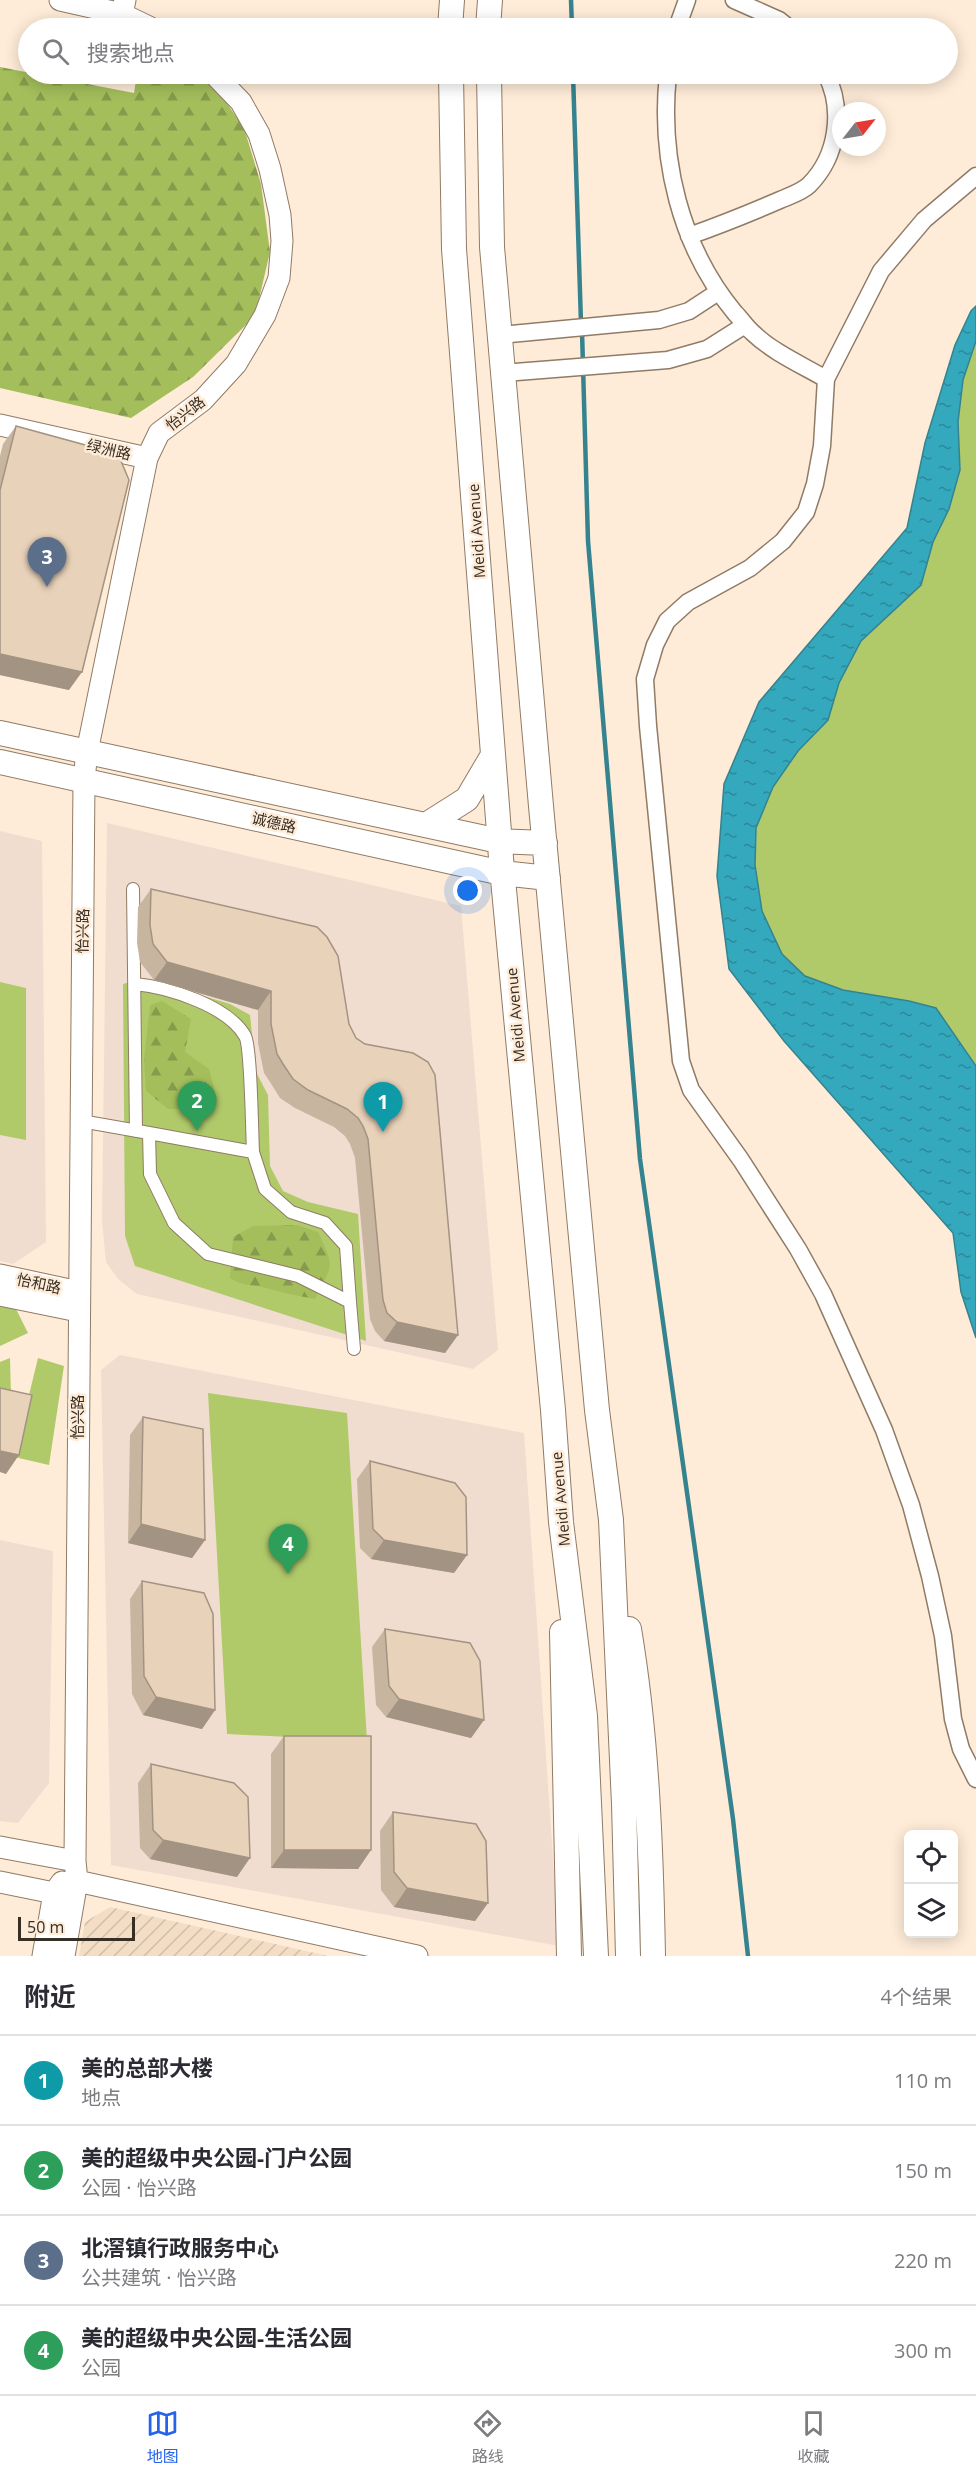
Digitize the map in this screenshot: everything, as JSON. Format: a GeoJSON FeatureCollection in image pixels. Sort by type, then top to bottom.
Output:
{"type":"FeatureCollection","features":[{"type":"Feature","properties":{"kind":"main road"},"geometry":{"type":"LineString","coordinates":[[451,18],[452,0]]}},
{"type":"Feature","properties":{"kind":"main road"},"geometry":{"type":"LineString","coordinates":[[489,18],[490,0]]}},
{"type":"Feature","properties":{"kind":"main road","name":"Meidi Avenue"},"geometry":{"type":"LineString","coordinates":[[451,84],[454,249],[499,841],[553,1410],[561,1522],[585,1716],[596,1956]]}},
{"type":"Feature","properties":{"kind":"main road"},"geometry":{"type":"LineString","coordinates":[[489,84],[492,247],[503,373],[597,1410],[642,1727],[653,1956]]}},
{"type":"Feature","properties":{"kind":"main road","name":"诚德路"},"geometry":{"type":"LineString","coordinates":[[0,733],[499,841],[545,843]]}},
{"type":"Feature","properties":{"kind":"main road"},"geometry":{"type":"LineString","coordinates":[[426,825],[466,799],[493,755]]}},
{"type":"Feature","properties":{"kind":"main road","name":"诚德路"},"geometry":{"type":"LineString","coordinates":[[0,762],[502,873],[548,878]]}},
{"type":"Feature","properties":{"kind":"main road"},"geometry":{"type":"LineString","coordinates":[[611,1520],[624,1804],[628,1956]]}},
{"type":"Feature","properties":{"kind":"main road"},"geometry":{"type":"LineString","coordinates":[[561,1522],[569,1956]]}},
{"type":"Feature","properties":{"kind":"street"},"geometry":{"type":"LineString","coordinates":[[60,0],[123,7],[138,18]]}},
{"type":"Feature","properties":{"kind":"street"},"geometry":{"type":"LineString","coordinates":[[681,18],[687,0]]}},
{"type":"Feature","properties":{"kind":"street"},"geometry":{"type":"LineString","coordinates":[[734,0],[774,18]]}},
{"type":"Feature","properties":{"kind":"street","name":"怡兴路"},"geometry":{"type":"LineString","coordinates":[[64,1956],[76,1871],[84,779],[87,752],[147,458],[159,433],[203,400],[236,364],[265,315],[279,278],[282,241],[280,215],[270,169],[259,134],[241,102],[224,84]]}},
{"type":"Feature","properties":{"kind":"street"},"geometry":{"type":"LineString","coordinates":[[668,84],[666,133],[672,179],[689,236],[718,292],[753,333],[785,357],[826,379]]}},
{"type":"Feature","properties":{"kind":"street"},"geometry":{"type":"LineString","coordinates":[[689,236],[737,219],[808,186],[829,156],[838,120],[830,84]]}},
{"type":"Feature","properties":{"kind":"street"},"geometry":{"type":"LineString","coordinates":[[976,176],[924,220],[881,271],[826,379],[822,446],[815,484],[806,512],[783,541],[750,568],[688,602],[667,621],[655,645],[645,679],[681,1061],[691,1090],[741,1160],[798,1249],[847,1345],[884,1430],[911,1505],[930,1576],[943,1636],[953,1719],[961,1749],[976,1779]]}},
{"type":"Feature","properties":{"kind":"street"},"geometry":{"type":"LineString","coordinates":[[500,335],[659,320],[689,311],[718,292]]}},
{"type":"Feature","properties":{"kind":"street"},"geometry":{"type":"LineString","coordinates":[[503,373],[668,360],[707,349],[746,325]]}},
{"type":"Feature","properties":{"kind":"street","name":"绿洲路"},"geometry":{"type":"LineString","coordinates":[[0,425],[147,458]]}},
{"type":"Feature","properties":{"kind":"street"},"geometry":{"type":"LineString","coordinates":[[133,888],[136,1131]]}},
{"type":"Feature","properties":{"kind":"street"},"geometry":{"type":"LineString","coordinates":[[135,984],[152,985],[211,1007],[232,1019],[246,1038],[253,1152],[265,1189],[291,1212],[325,1223],[346,1246],[354,1349]]}},
{"type":"Feature","properties":{"kind":"street"},"geometry":{"type":"LineString","coordinates":[[81,1121],[253,1152]]}},
{"type":"Feature","properties":{"kind":"street"},"geometry":{"type":"LineString","coordinates":[[149,1133],[150,1174],[169,1213],[174,1223],[208,1254],[298,1276],[350,1302]]}},
{"type":"Feature","properties":{"kind":"street","name":"怡和路"},"geometry":{"type":"LineString","coordinates":[[0,1275],[79,1301]]}},
{"type":"Feature","properties":{"kind":"street","name":"怡和路"},"geometry":{"type":"LineString","coordinates":[[0,1295],[79,1301]]}},
{"type":"Feature","properties":{"kind":"street"},"geometry":{"type":"LineString","coordinates":[[0,1847],[76,1871],[417,1956]]}},
{"type":"Feature","properties":{"kind":"street"},"geometry":{"type":"LineString","coordinates":[[43,1956],[54,1893],[76,1871]]}},
{"type":"Feature","properties":{"kind":"street"},"geometry":{"type":"LineString","coordinates":[[0,1882],[54,1893]]}},
{"type":"Feature","properties":{"kind":"shaded area"},"geometry":{"type":"Polygon","coordinates":[[[107,823],[461,906],[498,1350],[473,1369],[137,1294],[118,1279],[106,1262],[102,1221],[107,823]]]}},
{"type":"Feature","properties":{"kind":"shaded area"},"geometry":{"type":"Polygon","coordinates":[[[0,831],[42,841],[46,1242],[13,1264],[0,1261],[0,831]]]}},
{"type":"Feature","properties":{"kind":"shaded area"},"geometry":{"type":"Polygon","coordinates":[[[120,1355],[524,1433],[559,1946],[111,1865],[101,1370],[120,1355]]]}},
{"type":"Feature","properties":{"kind":"shaded area"},"geometry":{"type":"Polygon","coordinates":[[[0,1540],[53,1551],[49,1783],[18,1823],[0,1821],[0,1540]]]}},
{"type":"Feature","properties":{"kind":"shaded area"},"geometry":{"type":"Polygon","coordinates":[[[110,1907],[328,1956],[79,1956],[85,1922],[110,1907]]]}},
{"type":"Feature","properties":{"kind":"green space"},"geometry":{"type":"Polygon","coordinates":[[[0,67],[18,70],[18,84],[88,84],[134,93],[135,84],[212,84],[244,128],[261,184],[270,252],[255,316],[193,377],[131,418],[0,388],[0,67]]]}},
{"type":"Feature","properties":{"kind":"green space"},"geometry":{"type":"Polygon","coordinates":[[[976,306],[976,1338],[961,1292],[953,1233],[784,1041],[729,969],[717,876],[724,784],[759,702],[907,528],[925,443],[955,345],[971,311],[976,306]]]}},
{"type":"Feature","properties":{"kind":"green space"},"geometry":{"type":"Polygon","coordinates":[[[144,978],[230,1004],[250,1015],[256,1072],[268,1095],[270,1166],[283,1191],[308,1202],[358,1214],[366,1341],[135,1266],[125,1236],[123,984],[144,978]]]}},
{"type":"Feature","properties":{"kind":"green space"},"geometry":{"type":"Polygon","coordinates":[[[0,982],[26,988],[26,1140],[0,1135],[0,982]]]}},
{"type":"Feature","properties":{"kind":"green space"},"geometry":{"type":"Polygon","coordinates":[[[162,1001],[191,1019],[185,1052],[209,1069],[217,1099],[197,1109],[168,1109],[146,1091],[144,1059],[150,1005],[162,1001]]]}},
{"type":"Feature","properties":{"kind":"green space"},"geometry":{"type":"Polygon","coordinates":[[[297,1225],[318,1232],[329,1260],[328,1272],[315,1299],[243,1284],[230,1278],[233,1237],[253,1226],[297,1225]]]}},
{"type":"Feature","properties":{"kind":"green space"},"geometry":{"type":"Polygon","coordinates":[[[0,1301],[13,1303],[28,1333],[0,1346],[0,1301]]]}},
{"type":"Feature","properties":{"kind":"green space"},"geometry":{"type":"Polygon","coordinates":[[[10,1358],[11,1396],[28,1399],[38,1358],[64,1366],[49,1465],[10,1456],[0,1410],[0,1362],[10,1358]]]}},
{"type":"Feature","properties":{"kind":"green space"},"geometry":{"type":"Polygon","coordinates":[[[208,1393],[347,1413],[367,1741],[227,1734],[208,1393]]]}},
{"type":"Feature","properties":{"kind":"water"},"geometry":{"type":"Polygon","coordinates":[[[976,306],[976,341],[963,380],[958,422],[960,470],[949,509],[933,542],[921,585],[861,641],[839,683],[828,720],[798,751],[773,787],[756,828],[755,865],[762,911],[782,954],[805,976],[843,990],[936,1008],[976,1066],[976,1338],[961,1292],[953,1233],[784,1041],[729,969],[717,876],[724,784],[759,702],[907,528],[925,443],[955,345],[971,311],[976,306]]]}},
{"type":"Feature","properties":{"kind":"building"},"geometry":{"type":"Polygon","coordinates":[[[16,426],[118,454],[129,480],[82,672],[0,654],[0,490],[16,426]]]}},
{"type":"Feature","properties":{"kind":"building"},"geometry":{"type":"Polygon","coordinates":[[[151,889],[317,927],[327,937],[338,956],[349,1024],[356,1038],[365,1044],[413,1053],[428,1062],[435,1075],[458,1335],[397,1322],[387,1313],[383,1300],[368,1139],[363,1126],[358,1118],[347,1109],[308,1090],[293,1079],[277,1054],[271,1024],[271,991],[167,962],[153,944],[150,925],[151,889]]]}},
{"type":"Feature","properties":{"kind":"building"},"geometry":{"type":"Polygon","coordinates":[[[0,1388],[32,1395],[19,1455],[0,1451],[0,1388]]]}},
{"type":"Feature","properties":{"kind":"building"},"geometry":{"type":"Polygon","coordinates":[[[143,1417],[203,1429],[205,1540],[141,1524],[143,1417]]]}},
{"type":"Feature","properties":{"kind":"building"},"geometry":{"type":"Polygon","coordinates":[[[370,1461],[455,1483],[466,1497],[467,1555],[384,1540],[373,1529],[370,1461]]]}},
{"type":"Feature","properties":{"kind":"building"},"geometry":{"type":"Polygon","coordinates":[[[142,1581],[204,1593],[213,1614],[215,1710],[156,1697],[144,1676],[142,1581]]]}},
{"type":"Feature","properties":{"kind":"building"},"geometry":{"type":"Polygon","coordinates":[[[385,1629],[470,1643],[480,1661],[484,1720],[399,1699],[389,1686],[385,1629]]]}},
{"type":"Feature","properties":{"kind":"building"},"geometry":{"type":"Polygon","coordinates":[[[284,1736],[371,1736],[371,1850],[284,1850],[284,1736]]]}},
{"type":"Feature","properties":{"kind":"building"},"geometry":{"type":"Polygon","coordinates":[[[151,1764],[234,1783],[248,1797],[250,1858],[163,1840],[153,1830],[151,1764]]]}},
{"type":"Feature","properties":{"kind":"building"},"geometry":{"type":"Polygon","coordinates":[[[393,1812],[476,1824],[486,1841],[488,1903],[407,1888],[394,1872],[393,1812]]]}},
{"type":"Feature","properties":{"kind":"waterway"},"geometry":{"type":"LineString","coordinates":[[571,0],[572,18]]}},
{"type":"Feature","properties":{"kind":"waterway"},"geometry":{"type":"LineString","coordinates":[[573,84],[581,323]]}},
{"type":"Feature","properties":{"kind":"waterway"},"geometry":{"type":"LineString","coordinates":[[582,331],[588,541],[640,1159],[733,1819],[748,1956]]}},
{"type":"Feature","properties":{"kind":"place","name":"北滘镇行政服务中心"},"geometry":{"type":"Point","coordinates":[47,587]}},
{"type":"Feature","properties":{"kind":"place","name":"美的超级中央公园-门户公园"},"geometry":{"type":"Point","coordinates":[197,1131]}},
{"type":"Feature","properties":{"kind":"place","name":"美的总部大楼"},"geometry":{"type":"Point","coordinates":[383,1132]}},
{"type":"Feature","properties":{"kind":"place","name":"美的超级中央公园-生活公园"},"geometry":{"type":"Point","coordinates":[288,1574]}}]}
